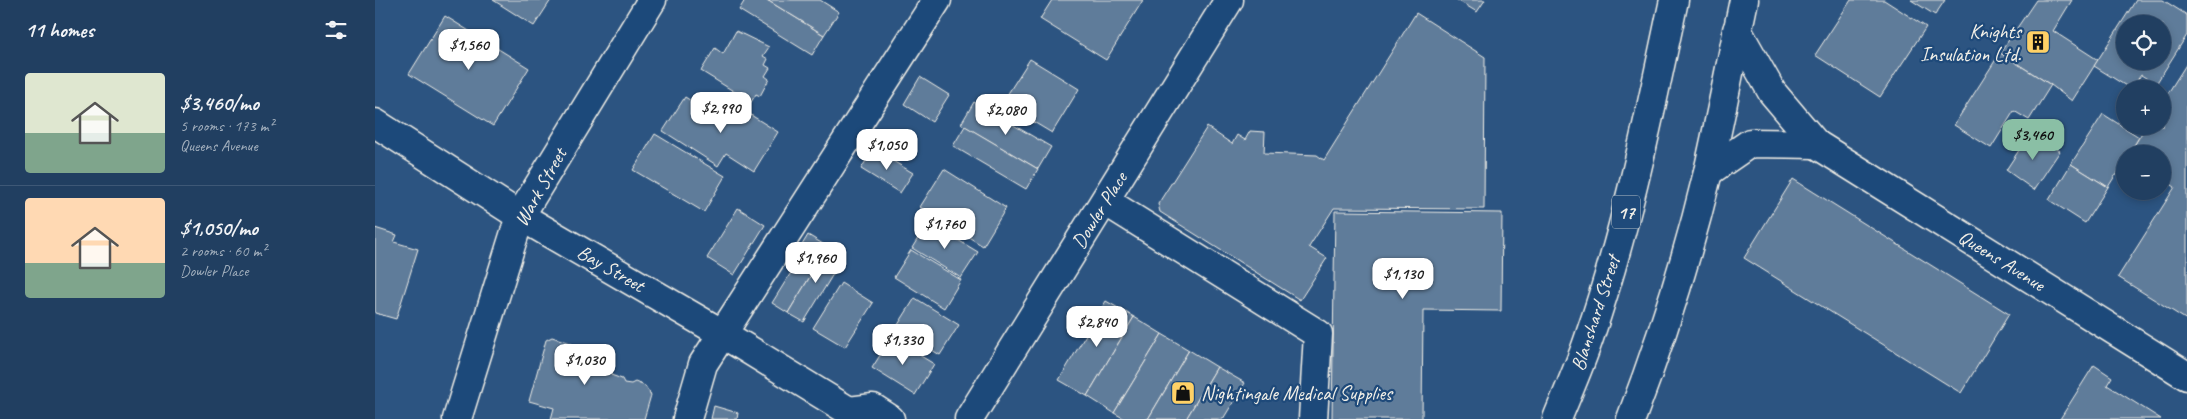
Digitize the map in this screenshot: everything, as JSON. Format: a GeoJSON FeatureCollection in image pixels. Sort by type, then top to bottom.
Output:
{"type":"FeatureCollection","features":[{"type":"Feature","properties":{"kind":"main road","name":"Wark Street"},"geometry":{"type":"LineString","coordinates":[[457,419],[520,216],[652,0]]}},
{"type":"Feature","properties":{"kind":"main road"},"geometry":{"type":"LineString","coordinates":[[687,419],[703,364],[937,0]]}},
{"type":"Feature","properties":{"kind":"main road","name":"Dowler Place"},"geometry":{"type":"LineString","coordinates":[[969,419],[1229,0]]}},
{"type":"Feature","properties":{"kind":"main road","name":"Blanshard Street"},"geometry":{"type":"LineString","coordinates":[[1557,419],[1589,337],[1620,233],[1647,130],[1674,0]]}},
{"type":"Feature","properties":{"kind":"main road"},"geometry":{"type":"LineString","coordinates":[[1631,419],[1651,366],[1682,271],[1708,172],[1744,0]]}},
{"type":"Feature","properties":{"kind":"main road"},"geometry":{"type":"LineString","coordinates":[[1737,30],[1772,92],[1816,144]]}},
{"type":"Feature","properties":{"kind":"main road","name":"Bay Street"},"geometry":{"type":"LineString","coordinates":[[375,123],[520,216],[723,334],[850,415],[873,408],[890,419]]}},
{"type":"Feature","properties":{"kind":"main road"},"geometry":{"type":"LineString","coordinates":[[1708,172],[1750,144],[1816,144]]}},
{"type":"Feature","properties":{"kind":"main road","name":"Queens Avenue"},"geometry":{"type":"LineString","coordinates":[[1816,144],[2187,376]]}},
{"type":"Feature","properties":{"kind":"main road"},"geometry":{"type":"LineString","coordinates":[[1105,201],[1318,334],[1313,419]]}},
{"type":"Feature","properties":{"kind":"building"},"geometry":{"type":"Polygon","coordinates":[[[493,0],[551,0],[534,26],[493,0]]]}},
{"type":"Feature","properties":{"kind":"building"},"geometry":{"type":"Polygon","coordinates":[[[745,0],[767,0],[824,35],[812,55],[739,10],[745,0]]]}},
{"type":"Feature","properties":{"kind":"building"},"geometry":{"type":"Polygon","coordinates":[[[767,0],[820,0],[839,12],[824,35],[767,0]]]}},
{"type":"Feature","properties":{"kind":"building"},"geometry":{"type":"Polygon","coordinates":[[[1052,0],[1143,0],[1106,60],[1040,19],[1052,0]]]}},
{"type":"Feature","properties":{"kind":"building"},"geometry":{"type":"Polygon","coordinates":[[[1457,0],[1485,0],[1477,12],[1457,0]]]}},
{"type":"Feature","properties":{"kind":"building"},"geometry":{"type":"Polygon","coordinates":[[[1851,0],[1884,0],[1926,27],[1880,97],[1815,55],[1851,0]]]}},
{"type":"Feature","properties":{"kind":"building"},"geometry":{"type":"Polygon","coordinates":[[[1911,0],[1945,0],[1935,15],[1911,0]]]}},
{"type":"Feature","properties":{"kind":"building","name":"Knights Insulation Ltd."},"geometry":{"type":"Polygon","coordinates":[[[2036,0],[2072,0],[2053,31],[2098,60],[2072,101],[2051,85],[2000,53],[2036,0]]]}},
{"type":"Feature","properties":{"kind":"building"},"geometry":{"type":"Polygon","coordinates":[[[2136,0],[2163,0],[2187,15],[2187,35],[2171,60],[2171,15],[2126,15],[2136,0]]]}},
{"type":"Feature","properties":{"kind":"building"},"geometry":{"type":"Polygon","coordinates":[[[1416,13],[1485,57],[1484,209],[1334,208],[1309,247],[1327,258],[1300,300],[1160,212],[1158,204],[1207,127],[1232,144],[1237,135],[1245,140],[1250,131],[1265,132],[1264,153],[1317,155],[1324,160],[1416,13]]]}},
{"type":"Feature","properties":{"kind":"building"},"geometry":{"type":"Polygon","coordinates":[[[445,16],[529,68],[493,126],[409,74],[445,16]]]}},
{"type":"Feature","properties":{"kind":"building"},"geometry":{"type":"Polygon","coordinates":[[[736,31],[769,47],[763,56],[768,59],[765,65],[770,68],[765,76],[769,79],[760,96],[756,94],[751,102],[701,71],[715,48],[723,54],[736,31]]]}},
{"type":"Feature","properties":{"kind":"building"},"geometry":{"type":"Polygon","coordinates":[[[2116,31],[2116,70],[2165,70],[2159,80],[2149,80],[2141,75],[2137,80],[2117,80],[2094,66],[2116,31]]]}},
{"type":"Feature","properties":{"kind":"building"},"geometry":{"type":"Polygon","coordinates":[[[2000,53],[2051,85],[2029,120],[2014,111],[1991,148],[1954,125],[2000,53]]]}},
{"type":"Feature","properties":{"kind":"building"},"geometry":{"type":"Polygon","coordinates":[[[1030,59],[1079,89],[1052,133],[1002,103],[1030,59]]]}},
{"type":"Feature","properties":{"kind":"building"},"geometry":{"type":"Polygon","coordinates":[[[2187,63],[2187,320],[2118,277],[2167,200],[2171,200],[2171,193],[2175,187],[2171,184],[2171,145],[2134,145],[2141,135],[2171,135],[2171,88],[2187,63]]]}},
{"type":"Feature","properties":{"kind":"building"},"geometry":{"type":"Polygon","coordinates":[[[920,77],[949,95],[932,122],[904,104],[920,77]]]}},
{"type":"Feature","properties":{"kind":"building"},"geometry":{"type":"Polygon","coordinates":[[[685,97],[727,124],[738,107],[778,132],[754,171],[726,153],[718,166],[663,131],[685,97]]]}},
{"type":"Feature","properties":{"kind":"building"},"geometry":{"type":"Polygon","coordinates":[[[974,102],[1051,147],[1038,169],[961,124],[974,102]]]}},
{"type":"Feature","properties":{"kind":"building"},"geometry":{"type":"Polygon","coordinates":[[[2103,114],[2116,122],[2116,135],[2136,135],[2139,137],[2134,145],[2116,145],[2116,174],[2108,187],[2071,164],[2103,114]]]}},
{"type":"Feature","properties":{"kind":"building"},"geometry":{"type":"Polygon","coordinates":[[[965,126],[1038,169],[1026,189],[953,146],[965,126]]]}},
{"type":"Feature","properties":{"kind":"building"},"geometry":{"type":"Polygon","coordinates":[[[2031,132],[2060,151],[2034,190],[2006,170],[2031,132]]]}},
{"type":"Feature","properties":{"kind":"building"},"geometry":{"type":"Polygon","coordinates":[[[655,134],[725,176],[704,212],[633,170],[655,134]]]}},
{"type":"Feature","properties":{"kind":"building"},"geometry":{"type":"Polygon","coordinates":[[[873,149],[913,173],[900,193],[861,169],[873,149]]]}},
{"type":"Feature","properties":{"kind":"building"},"geometry":{"type":"Polygon","coordinates":[[[2071,164],[2108,187],[2085,223],[2049,200],[2071,164]]]}},
{"type":"Feature","properties":{"kind":"building"},"geometry":{"type":"Polygon","coordinates":[[[944,169],[1006,208],[983,246],[920,207],[944,169]]]}},
{"type":"Feature","properties":{"kind":"building"},"geometry":{"type":"Polygon","coordinates":[[[1793,179],[2009,314],[1961,393],[1744,258],[1793,179]]]}},
{"type":"Feature","properties":{"kind":"building"},"geometry":{"type":"Polygon","coordinates":[[[738,208],[765,225],[734,275],[707,258],[738,208]]]}},
{"type":"Feature","properties":{"kind":"building"},"geometry":{"type":"Polygon","coordinates":[[[1335,211],[1502,213],[1501,311],[1423,310],[1422,419],[1332,419],[1335,211]]]}},
{"type":"Feature","properties":{"kind":"building"},"geometry":{"type":"Polygon","coordinates":[[[928,222],[978,252],[961,278],[912,248],[928,222]]]}},
{"type":"Feature","properties":{"kind":"building"},"geometry":{"type":"Polygon","coordinates":[[[375,228],[397,235],[394,242],[418,249],[396,319],[375,313],[375,228]]]}},
{"type":"Feature","properties":{"kind":"building"},"geometry":{"type":"Polygon","coordinates":[[[808,235],[828,247],[788,313],[772,303],[797,263],[793,260],[808,235]]]}},
{"type":"Feature","properties":{"kind":"building"},"geometry":{"type":"Polygon","coordinates":[[[828,247],[844,256],[804,322],[788,313],[828,247]]]}},
{"type":"Feature","properties":{"kind":"building"},"geometry":{"type":"Polygon","coordinates":[[[911,250],[961,280],[944,308],[894,277],[911,250]]]}},
{"type":"Feature","properties":{"kind":"building"},"geometry":{"type":"Polygon","coordinates":[[[841,283],[873,303],[845,347],[813,328],[841,283]]]}},
{"type":"Feature","properties":{"kind":"building"},"geometry":{"type":"Polygon","coordinates":[[[915,298],[959,325],[940,355],[896,328],[915,298]]]}},
{"type":"Feature","properties":{"kind":"building"},"geometry":{"type":"Polygon","coordinates":[[[1106,301],[1134,317],[1087,396],[1059,380],[1106,301]]]}},
{"type":"Feature","properties":{"kind":"building"},"geometry":{"type":"Polygon","coordinates":[[[1134,317],[1162,334],[1114,413],[1087,396],[1134,317]]]}},
{"type":"Feature","properties":{"kind":"building"},"geometry":{"type":"Polygon","coordinates":[[[1162,334],[1189,350],[1148,419],[1125,419],[1114,413],[1162,334]]]}},
{"type":"Feature","properties":{"kind":"building"},"geometry":{"type":"Polygon","coordinates":[[[552,337],[571,343],[574,347],[593,357],[600,353],[607,354],[614,366],[611,375],[622,379],[624,383],[631,384],[635,382],[645,386],[651,395],[644,419],[551,419],[554,408],[529,401],[546,340],[552,337]]]}},
{"type":"Feature","properties":{"kind":"building"},"geometry":{"type":"Polygon","coordinates":[[[891,338],[934,364],[915,395],[872,368],[891,338]]]}},
{"type":"Feature","properties":{"kind":"building","name":"Nightingale Medical Supplies"},"geometry":{"type":"Polygon","coordinates":[[[1189,350],[1217,367],[1186,419],[1148,419],[1189,350]]]}},
{"type":"Feature","properties":{"kind":"building"},"geometry":{"type":"Polygon","coordinates":[[[2094,365],[2112,377],[2107,385],[2161,419],[2060,419],[2094,365]]]}},
{"type":"Feature","properties":{"kind":"building"},"geometry":{"type":"Polygon","coordinates":[[[1217,367],[1245,383],[1223,419],[1186,419],[1217,367]]]}},
{"type":"Feature","properties":{"kind":"building"},"geometry":{"type":"Polygon","coordinates":[[[714,406],[738,413],[737,419],[711,419],[714,406]]]}},
{"type":"Feature","properties":{"kind":"place","name":"Knights Insulation Ltd."},"geometry":{"type":"Point","coordinates":[2038,42]}},
{"type":"Feature","properties":{"kind":"place","name":"Nightingale Medical Supplies"},"geometry":{"type":"Point","coordinates":[1183,393]}}]}
